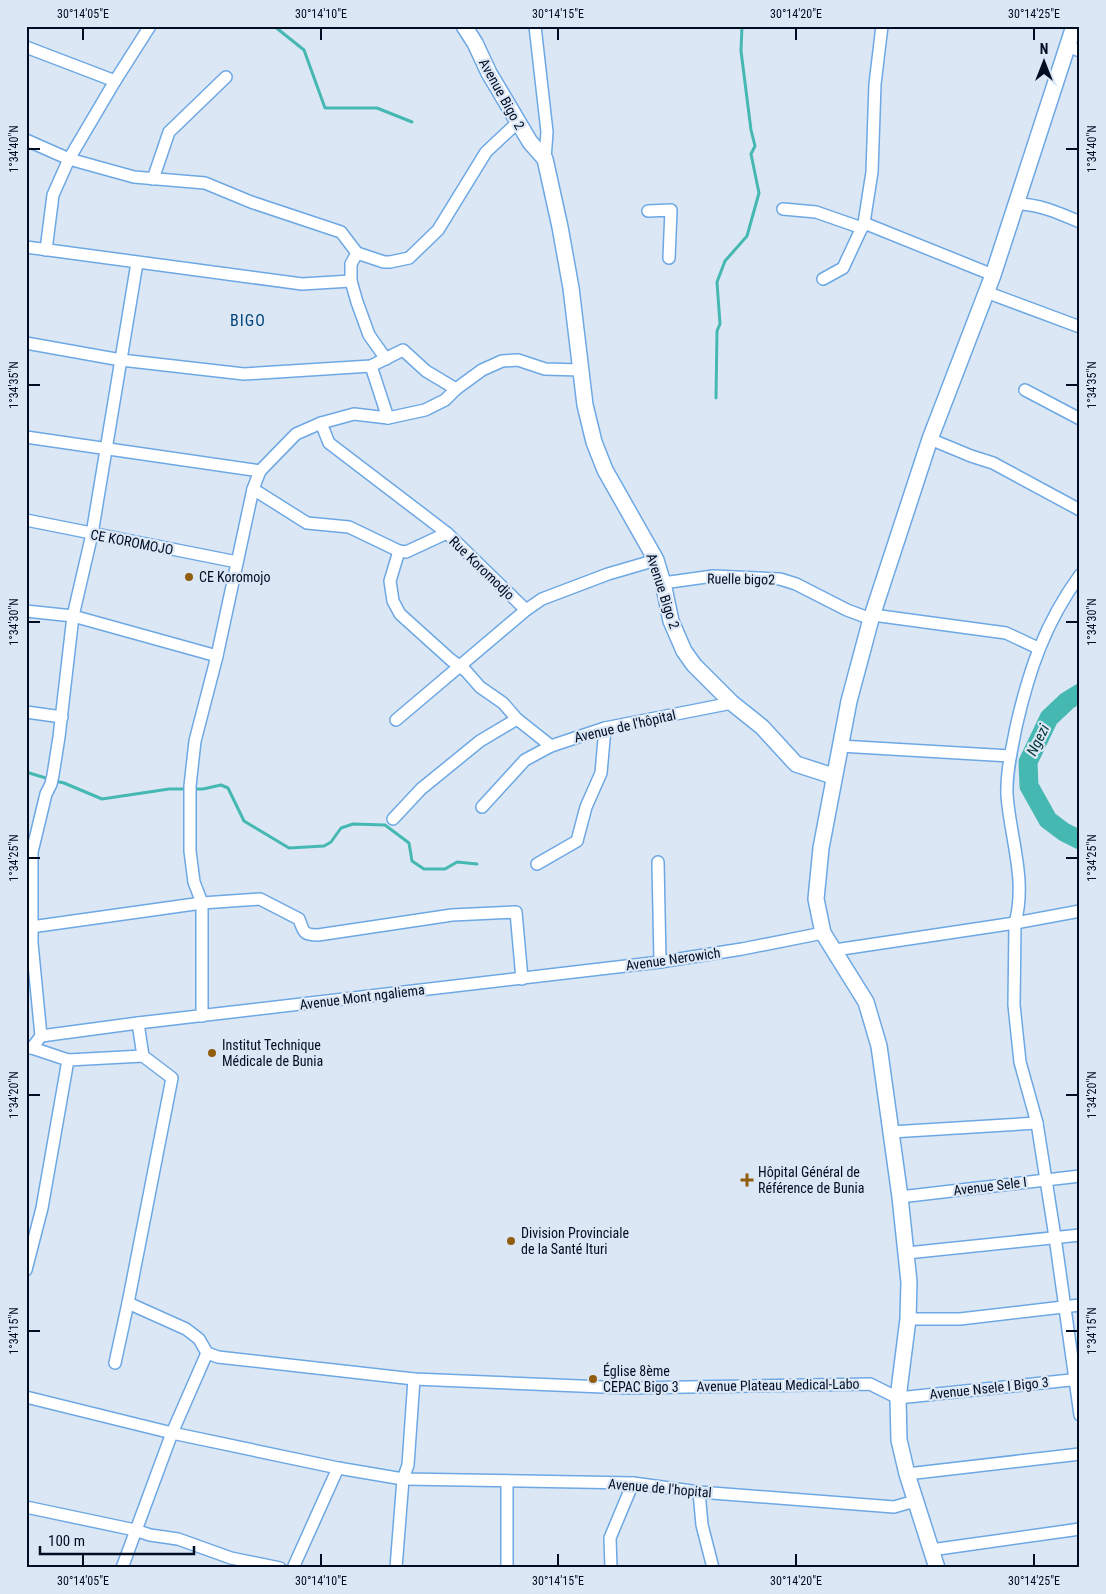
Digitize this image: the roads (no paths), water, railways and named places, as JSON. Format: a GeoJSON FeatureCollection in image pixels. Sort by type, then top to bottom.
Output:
{"type":"FeatureCollection","features":[{"type":"Feature","properties":{"kind":"street"},"geometry":{"type":"LineString","coordinates":[[46,250],[53,195],[69,159],[150,26]]}},
{"type":"Feature","properties":{"kind":"street","name":"Avenue Bigo 2"},"geometry":{"type":"LineString","coordinates":[[464,26],[530,142],[545,158],[571,288],[585,405],[594,442],[605,470],[656,560],[671,621],[684,651],[694,665],[732,703],[762,727],[796,764],[834,776]]}},
{"type":"Feature","properties":{"kind":"street"},"geometry":{"type":"LineString","coordinates":[[535,26],[547,132],[545,158]]}},
{"type":"Feature","properties":{"kind":"street"},"geometry":{"type":"LineString","coordinates":[[823,279],[843,268],[863,226],[872,172],[876,69],[882,26]]}},
{"type":"Feature","properties":{"kind":"street"},"geometry":{"type":"LineString","coordinates":[[937,1568],[915,1501],[899,1440],[898,1398],[908,1319],[909,1282],[900,1197],[879,1046],[866,1002],[822,933],[816,898],[821,848],[834,776],[849,701],[872,617],[930,439],[993,275],[1074,49],[1074,26]]}},
{"type":"Feature","properties":{"kind":"street"},"geometry":{"type":"LineString","coordinates":[[26,47],[115,81]]}},
{"type":"Feature","properties":{"kind":"street"},"geometry":{"type":"LineString","coordinates":[[153,179],[169,132],[226,77]]}},
{"type":"Feature","properties":{"kind":"street"},"geometry":{"type":"LineString","coordinates":[[26,140],[69,159],[134,177],[205,183],[251,202],[341,232],[357,254],[390,262],[409,258],[438,230],[486,152],[518,122]]}},
{"type":"Feature","properties":{"kind":"street"},"geometry":{"type":"LineString","coordinates":[[1017,204],[1029,204],[1055,211],[1080,222]]}},
{"type":"Feature","properties":{"kind":"street"},"geometry":{"type":"LineString","coordinates":[[784,209],[816,212],[863,226],[993,275]]}},
{"type":"Feature","properties":{"kind":"street"},"geometry":{"type":"LineString","coordinates":[[648,211],[671,210],[669,258]]}},
{"type":"Feature","properties":{"kind":"street"},"geometry":{"type":"LineString","coordinates":[[26,247],[302,284],[351,281]]}},
{"type":"Feature","properties":{"kind":"street"},"geometry":{"type":"LineString","coordinates":[[357,254],[351,264],[351,281],[369,335],[386,359]]}},
{"type":"Feature","properties":{"kind":"street"},"geometry":{"type":"LineString","coordinates":[[115,1363],[172,1078],[143,1056],[68,1060],[29,1048],[41,1036],[29,944],[31,927],[29,852],[52,780],[62,717],[73,616],[92,534],[137,263]]}},
{"type":"Feature","properties":{"kind":"street"},"geometry":{"type":"LineString","coordinates":[[986,292],[1080,327]]}},
{"type":"Feature","properties":{"kind":"street"},"geometry":{"type":"LineString","coordinates":[[26,343],[121,360],[244,374],[371,366],[403,350],[426,371],[456,389]]}},
{"type":"Feature","properties":{"kind":"street"},"geometry":{"type":"LineString","coordinates":[[202,1016],[202,903],[194,882],[190,851],[190,789],[196,741],[217,656],[253,489],[260,472],[296,434],[321,423],[354,414],[388,418],[425,410],[445,400],[456,389],[482,370],[502,361],[518,360],[545,369],[580,370]]}},
{"type":"Feature","properties":{"kind":"street"},"geometry":{"type":"LineString","coordinates":[[371,366],[388,418]]}},
{"type":"Feature","properties":{"kind":"street"},"geometry":{"type":"LineString","coordinates":[[1025,390],[1080,419]]}},
{"type":"Feature","properties":{"kind":"street"},"geometry":{"type":"LineString","coordinates":[[321,423],[329,442],[447,533]]}},
{"type":"Feature","properties":{"kind":"street"},"geometry":{"type":"LineString","coordinates":[[26,437],[260,472]]}},
{"type":"Feature","properties":{"kind":"street"},"geometry":{"type":"LineString","coordinates":[[930,439],[993,463],[1080,510]]}},
{"type":"Feature","properties":{"kind":"street"},"geometry":{"type":"LineString","coordinates":[[253,489],[307,523],[349,528],[399,551],[390,581],[393,601],[400,614],[466,671],[480,687],[503,704],[517,719],[551,746]]}},
{"type":"Feature","properties":{"kind":"street","name":"CE KOROMOJO"},"geometry":{"type":"LineString","coordinates":[[26,520],[237,562]]}},
{"type":"Feature","properties":{"kind":"street","name":"Rue Koromodjo"},"geometry":{"type":"LineString","coordinates":[[399,551],[406,552],[447,533],[526,610],[542,599],[608,574],[656,560]]}},
{"type":"Feature","properties":{"kind":"street"},"geometry":{"type":"LineString","coordinates":[[1080,575],[1063,598],[1038,648],[1025,687],[1010,756],[1007,794],[1018,866],[1014,1005],[1020,1062],[1037,1123],[1056,1237],[1064,1307],[1077,1379],[1080,1415]]}},
{"type":"Feature","properties":{"kind":"street","name":"Ruelle bigo2"},"geometry":{"type":"LineString","coordinates":[[663,583],[712,576],[780,579],[796,584],[847,610],[872,617],[1006,633],[1038,648]]}},
{"type":"Feature","properties":{"kind":"street"},"geometry":{"type":"LineString","coordinates":[[396,720],[526,610]]}},
{"type":"Feature","properties":{"kind":"street"},"geometry":{"type":"LineString","coordinates":[[26,611],[73,616],[217,656]]}},
{"type":"Feature","properties":{"kind":"street","name":"Avenue de l'hôpital"},"geometry":{"type":"LineString","coordinates":[[482,807],[525,760],[551,746],[605,728],[732,703]]}},
{"type":"Feature","properties":{"kind":"street"},"geometry":{"type":"LineString","coordinates":[[26,712],[62,717]]}},
{"type":"Feature","properties":{"kind":"street"},"geometry":{"type":"LineString","coordinates":[[394,819],[421,789],[480,741],[517,719]]}},
{"type":"Feature","properties":{"kind":"street"},"geometry":{"type":"LineString","coordinates":[[537,864],[577,841],[586,807],[601,773],[605,728]]}},
{"type":"Feature","properties":{"kind":"street"},"geometry":{"type":"LineString","coordinates":[[840,746],[1010,756]]}},
{"type":"Feature","properties":{"kind":"street"},"geometry":{"type":"LineString","coordinates":[[658,862],[660,962]]}},
{"type":"Feature","properties":{"kind":"street"},"geometry":{"type":"LineString","coordinates":[[31,927],[202,903],[260,899],[299,919],[303,932],[308,936],[452,915],[516,912],[522,979]]}},
{"type":"Feature","properties":{"kind":"street"},"geometry":{"type":"LineString","coordinates":[[834,950],[1015,923],[1080,911]]}},
{"type":"Feature","properties":{"kind":"street","name":"Avenue Nerowich"},"geometry":{"type":"LineString","coordinates":[[522,979],[660,962],[742,949],[822,933]]}},
{"type":"Feature","properties":{"kind":"street","name":"Avenue Mont ngaliema"},"geometry":{"type":"LineString","coordinates":[[41,1036],[522,979]]}},
{"type":"Feature","properties":{"kind":"street"},"geometry":{"type":"LineString","coordinates":[[138,1023],[143,1056]]}},
{"type":"Feature","properties":{"kind":"street"},"geometry":{"type":"LineString","coordinates":[[26,1270],[42,1208],[68,1060]]}},
{"type":"Feature","properties":{"kind":"street"},"geometry":{"type":"LineString","coordinates":[[891,1132],[1037,1123]]}},
{"type":"Feature","properties":{"kind":"street","name":"Avenue Sele I"},"geometry":{"type":"LineString","coordinates":[[900,1197],[1080,1176]]}},
{"type":"Feature","properties":{"kind":"street"},"geometry":{"type":"LineString","coordinates":[[907,1253],[1080,1235]]}},
{"type":"Feature","properties":{"kind":"street"},"geometry":{"type":"LineString","coordinates":[[122,1568],[172,1433],[207,1353],[199,1339],[186,1329],[128,1303]]}},
{"type":"Feature","properties":{"kind":"street"},"geometry":{"type":"LineString","coordinates":[[908,1319],[960,1319],[1080,1305]]}},
{"type":"Feature","properties":{"kind":"street","name":"Avenue Plateau Medical-Labo"},"geometry":{"type":"LineString","coordinates":[[207,1353],[218,1356],[414,1379],[627,1388],[870,1384],[898,1398]]}},
{"type":"Feature","properties":{"kind":"street"},"geometry":{"type":"LineString","coordinates":[[396,1568],[403,1479],[408,1465],[414,1379]]}},
{"type":"Feature","properties":{"kind":"street","name":"Avenue Nsele I Bigo 3"},"geometry":{"type":"LineString","coordinates":[[898,1398],[1077,1379]]}},
{"type":"Feature","properties":{"kind":"street","name":"Avenue de l'hopital"},"geometry":{"type":"LineString","coordinates":[[26,1397],[172,1433],[338,1468],[403,1479],[633,1483],[699,1492],[894,1507],[915,1501]]}},
{"type":"Feature","properties":{"kind":"street"},"geometry":{"type":"LineString","coordinates":[[907,1474],[1080,1454]]}},
{"type":"Feature","properties":{"kind":"street"},"geometry":{"type":"LineString","coordinates":[[293,1568],[338,1468]]}},
{"type":"Feature","properties":{"kind":"street"},"geometry":{"type":"LineString","coordinates":[[507,1481],[507,1568]]}},
{"type":"Feature","properties":{"kind":"street"},"geometry":{"type":"LineString","coordinates":[[611,1568],[610,1538],[633,1483]]}},
{"type":"Feature","properties":{"kind":"street"},"geometry":{"type":"LineString","coordinates":[[699,1492],[702,1524],[713,1568]]}},
{"type":"Feature","properties":{"kind":"street"},"geometry":{"type":"LineString","coordinates":[[26,1507],[135,1530],[150,1535],[178,1539],[231,1558],[280,1568]]}},
{"type":"Feature","properties":{"kind":"street"},"geometry":{"type":"LineString","coordinates":[[931,1550],[1080,1529]]}},
{"type":"Feature","properties":{"kind":"waterway"},"geometry":{"type":"LineString","coordinates":[[274,26],[304,50],[325,108],[377,108],[412,122]]}},
{"type":"Feature","properties":{"kind":"waterway"},"geometry":{"type":"LineString","coordinates":[[716,398],[717,331],[720,324],[717,282],[725,261],[747,236],[759,193],[751,154],[755,146],[751,130],[741,51],[742,26]]}},
{"type":"Feature","properties":{"kind":"waterway","name":"Ngezi"},"geometry":{"type":"LineString","coordinates":[[1080,693],[1067,701],[1049,718],[1028,762],[1029,786],[1048,820],[1064,832],[1080,840]]}},
{"type":"Feature","properties":{"kind":"waterway"},"geometry":{"type":"LineString","coordinates":[[26,772],[49,779]]}},
{"type":"Feature","properties":{"kind":"waterway"},"geometry":{"type":"LineString","coordinates":[[55,781],[102,799],[169,789],[187,789]]}},
{"type":"Feature","properties":{"kind":"waterway"},"geometry":{"type":"LineString","coordinates":[[194,789],[221,785],[228,788],[244,821],[289,848],[324,846],[331,842],[341,828],[353,824],[385,825],[409,843],[412,861],[424,869],[445,869],[457,862],[477,864]]}},
{"type":"Feature","properties":{"kind":"place","name":"CE Koromojo"},"geometry":{"type":"Point","coordinates":[189,577]}},
{"type":"Feature","properties":{"kind":"place","name":"Institut Technique Médicale de Bunia"},"geometry":{"type":"Point","coordinates":[212,1053]}},
{"type":"Feature","properties":{"kind":"place","name":"Hôpital Général de Référence de Bunia"},"geometry":{"type":"Point","coordinates":[747,1180]}},
{"type":"Feature","properties":{"kind":"place","name":"Division Provinciale de la Santé Ituri"},"geometry":{"type":"Point","coordinates":[511,1241]}},
{"type":"Feature","properties":{"kind":"place","name":"Église 8ème CEPAC Bigo 3"},"geometry":{"type":"Point","coordinates":[593,1379]}},
{"type":"Feature","properties":{"kind":"district","name":"BIGO"},"geometry":{"type":"Point","coordinates":[248,320]}}]}
